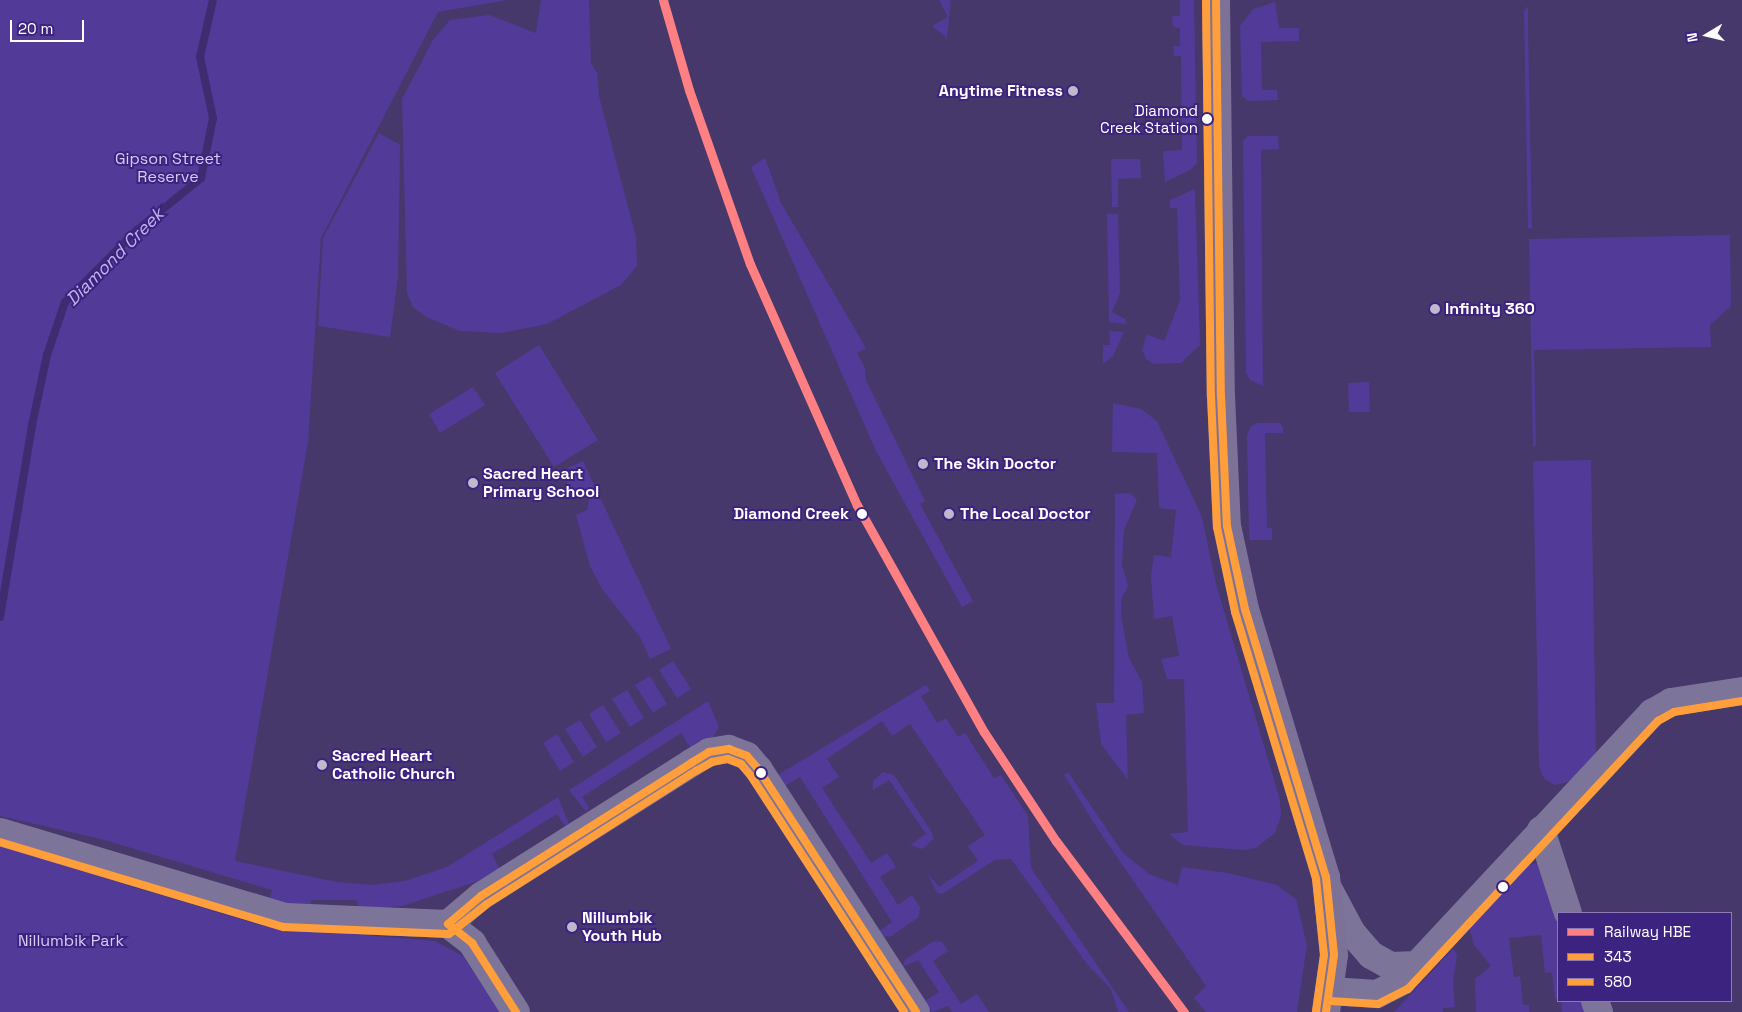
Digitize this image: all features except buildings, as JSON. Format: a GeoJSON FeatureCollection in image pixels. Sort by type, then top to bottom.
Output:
{"type":"FeatureCollection","features":[{"type":"Feature","properties":{"kind":"main road"},"geometry":{"type":"LineString","coordinates":[[1216,0],[1221,387],[1228,526],[1245,609],[1305,802],[1328,888],[1333,928],[1328,1002]]}},
{"type":"Feature","properties":{"kind":"street"},"geometry":{"type":"LineString","coordinates":[[1328,1002],[1380,1003],[1542,830],[1662,706],[1742,691]]}},
{"type":"Feature","properties":{"kind":"street"},"geometry":{"type":"LineString","coordinates":[[448,924],[481,896],[690,762],[719,749],[739,752],[759,770],[916,1012]]}},
{"type":"Feature","properties":{"kind":"street"},"geometry":{"type":"LineString","coordinates":[[1542,830],[1568,912]]}},
{"type":"Feature","properties":{"kind":"street"},"geometry":{"type":"LineString","coordinates":[[0,832],[232,903],[307,920],[430,920],[448,924],[472,944],[516,1012]]}},
{"type":"Feature","properties":{"kind":"street"},"geometry":{"type":"LineString","coordinates":[[1328,888],[1352,933],[1370,955],[1391,966],[1417,965]]}},
{"type":"Feature","properties":{"kind":"green space","name":"Gipson Street Reserve"},"geometry":{"type":"Polygon","coordinates":[[[0,0],[507,0],[438,12],[321,238],[308,442],[235,861],[337,882],[373,885],[405,881],[447,867],[558,797],[569,824],[564,825],[557,814],[492,854],[500,869],[488,878],[402,906],[358,909],[357,900],[311,900],[311,909],[303,909],[270,898],[272,890],[101,839],[0,816],[0,0]]]}},
{"type":"Feature","properties":{"kind":"green space"},"geometry":{"type":"Polygon","coordinates":[[[541,0],[589,0],[591,63],[597,73],[599,96],[636,237],[637,266],[621,285],[547,324],[501,333],[460,331],[426,317],[413,307],[407,293],[402,99],[433,40],[450,20],[489,15],[536,33],[541,0]]]}},
{"type":"Feature","properties":{"kind":"green space"},"geometry":{"type":"Polygon","coordinates":[[[939,0],[951,0],[947,38],[932,26],[948,17],[939,0]]]}},
{"type":"Feature","properties":{"kind":"green space"},"geometry":{"type":"Polygon","coordinates":[[[1180,0],[1194,0],[1197,163],[1190,170],[1165,182],[1163,151],[1182,150],[1181,56],[1174,56],[1173,46],[1180,46],[1180,28],[1173,27],[1172,16],[1180,16],[1180,0]]]}},
{"type":"Feature","properties":{"kind":"green space"},"geometry":{"type":"Polygon","coordinates":[[[1275,2],[1279,28],[1299,28],[1299,41],[1261,42],[1262,90],[1277,90],[1278,100],[1248,101],[1242,96],[1240,26],[1253,9],[1275,2]]]}},
{"type":"Feature","properties":{"kind":"green space"},"geometry":{"type":"Polygon","coordinates":[[[1528,6],[1532,229],[1528,228],[1524,12],[1528,6]]]}},
{"type":"Feature","properties":{"kind":"green space"},"geometry":{"type":"Polygon","coordinates":[[[379,133],[400,145],[398,277],[390,337],[318,326],[323,238],[379,133]]]}},
{"type":"Feature","properties":{"kind":"green space"},"geometry":{"type":"Polygon","coordinates":[[[1248,136],[1278,136],[1279,149],[1261,150],[1263,386],[1250,380],[1246,372],[1243,141],[1248,136]]]}},
{"type":"Feature","properties":{"kind":"green space"},"geometry":{"type":"Polygon","coordinates":[[[765,158],[781,203],[866,348],[857,353],[865,368],[866,380],[925,501],[920,504],[973,601],[962,607],[876,451],[751,167],[765,158]]]}},
{"type":"Feature","properties":{"kind":"green space"},"geometry":{"type":"Polygon","coordinates":[[[1111,159],[1140,159],[1141,178],[1118,179],[1118,207],[1112,207],[1111,159]]]}},
{"type":"Feature","properties":{"kind":"green space"},"geometry":{"type":"Polygon","coordinates":[[[1195,189],[1200,345],[1181,363],[1154,364],[1146,359],[1142,350],[1147,334],[1164,341],[1180,300],[1177,208],[1170,208],[1170,200],[1195,189]]]}},
{"type":"Feature","properties":{"kind":"green space"},"geometry":{"type":"Polygon","coordinates":[[[1107,214],[1118,214],[1120,293],[1112,312],[1125,319],[1127,324],[1109,322],[1107,214]]]}},
{"type":"Feature","properties":{"kind":"green space"},"geometry":{"type":"Polygon","coordinates":[[[1730,235],[1731,306],[1710,325],[1711,347],[1534,350],[1536,446],[1533,446],[1529,239],[1730,235]]]}},
{"type":"Feature","properties":{"kind":"green space"},"geometry":{"type":"Polygon","coordinates":[[[1109,331],[1124,332],[1113,356],[1103,364],[1103,345],[1110,345],[1109,331]]]}},
{"type":"Feature","properties":{"kind":"green space"},"geometry":{"type":"Polygon","coordinates":[[[539,345],[598,440],[554,467],[495,373],[539,345]]]}},
{"type":"Feature","properties":{"kind":"green space"},"geometry":{"type":"Polygon","coordinates":[[[1369,382],[1370,412],[1349,412],[1348,383],[1369,382]]]}},
{"type":"Feature","properties":{"kind":"green space"},"geometry":{"type":"Polygon","coordinates":[[[473,387],[485,405],[440,433],[429,414],[473,387]]]}},
{"type":"Feature","properties":{"kind":"green space"},"geometry":{"type":"Polygon","coordinates":[[[1113,403],[1141,409],[1157,421],[1202,517],[1216,584],[1280,800],[1281,816],[1275,833],[1256,848],[1242,850],[1183,845],[1169,834],[1188,832],[1184,679],[1167,679],[1161,659],[1179,656],[1172,616],[1154,619],[1151,576],[1154,555],[1171,557],[1176,510],[1159,508],[1157,453],[1112,452],[1113,403]]]}},
{"type":"Feature","properties":{"kind":"green space"},"geometry":{"type":"Polygon","coordinates":[[[1258,423],[1280,423],[1283,428],[1283,433],[1265,433],[1267,528],[1272,528],[1272,540],[1250,540],[1249,537],[1247,436],[1251,426],[1258,423]]]}},
{"type":"Feature","properties":{"kind":"green space"},"geometry":{"type":"Polygon","coordinates":[[[1591,460],[1596,754],[1571,781],[1555,785],[1544,779],[1539,766],[1533,461],[1591,460]]]}},
{"type":"Feature","properties":{"kind":"green space"},"geometry":{"type":"Polygon","coordinates":[[[583,461],[671,649],[650,659],[640,637],[602,589],[590,566],[576,515],[587,510],[590,497],[585,489],[567,489],[568,468],[583,461]]]}},
{"type":"Feature","properties":{"kind":"green space"},"geometry":{"type":"Polygon","coordinates":[[[1130,493],[1137,500],[1124,530],[1122,565],[1128,586],[1121,600],[1121,616],[1129,658],[1142,682],[1144,713],[1126,715],[1128,780],[1101,744],[1096,703],[1114,703],[1115,494],[1130,493]]]}},
{"type":"Feature","properties":{"kind":"green space"},"geometry":{"type":"Polygon","coordinates":[[[673,661],[691,689],[677,698],[659,670],[673,661]]]}},
{"type":"Feature","properties":{"kind":"green space"},"geometry":{"type":"Polygon","coordinates":[[[650,676],[667,704],[653,713],[635,685],[650,676]]]}},
{"type":"Feature","properties":{"kind":"green space"},"geometry":{"type":"Polygon","coordinates":[[[926,685],[930,691],[921,696],[937,723],[946,718],[958,737],[965,733],[994,778],[1001,775],[1028,816],[1031,868],[1129,1012],[1118,1012],[1111,989],[1087,964],[1011,859],[995,860],[942,894],[937,893],[927,873],[939,887],[978,861],[968,846],[985,835],[910,724],[892,736],[882,721],[827,759],[839,777],[822,788],[871,863],[887,853],[896,867],[880,877],[898,905],[912,895],[920,907],[919,917],[891,936],[882,937],[878,932],[892,922],[800,777],[785,786],[778,775],[926,685]]]}},
{"type":"Feature","properties":{"kind":"green space"},"geometry":{"type":"Polygon","coordinates":[[[627,690],[644,718],[630,727],[612,699],[627,690]]]}},
{"type":"Feature","properties":{"kind":"green space"},"geometry":{"type":"Polygon","coordinates":[[[708,701],[719,727],[713,738],[692,750],[681,733],[582,797],[589,807],[586,812],[569,790],[708,701]]]}},
{"type":"Feature","properties":{"kind":"green space"},"geometry":{"type":"Polygon","coordinates":[[[603,705],[621,733],[606,742],[589,714],[603,705]]]}},
{"type":"Feature","properties":{"kind":"green space"},"geometry":{"type":"Polygon","coordinates":[[[580,720],[597,747],[583,757],[565,729],[580,720]]]}},
{"type":"Feature","properties":{"kind":"green space"},"geometry":{"type":"Polygon","coordinates":[[[557,734],[574,762],[560,771],[543,743],[557,734]]]}},
{"type":"Feature","properties":{"kind":"green space"},"geometry":{"type":"Polygon","coordinates":[[[883,772],[894,775],[931,831],[934,839],[922,849],[910,845],[926,834],[889,780],[873,790],[873,781],[883,772]]]}},
{"type":"Feature","properties":{"kind":"green space"},"geometry":{"type":"Polygon","coordinates":[[[1068,772],[1123,853],[1149,874],[1178,885],[1182,867],[1228,873],[1277,885],[1296,899],[1307,945],[1297,1012],[1206,1012],[1194,998],[1206,986],[1099,831],[1064,775],[1068,772]]]}},
{"type":"Feature","properties":{"kind":"green space","name":"Nillumbik Park"},"geometry":{"type":"Polygon","coordinates":[[[0,840],[113,881],[267,927],[435,941],[463,956],[500,1012],[0,1012],[0,840]]]}},
{"type":"Feature","properties":{"kind":"green space"},"geometry":{"type":"Polygon","coordinates":[[[1535,863],[1540,865],[1557,912],[1557,999],[1555,999],[1552,972],[1545,973],[1541,935],[1509,938],[1514,977],[1520,976],[1523,1005],[1529,1005],[1529,1012],[1476,1012],[1475,979],[1491,966],[1474,945],[1469,928],[1527,866],[1535,863]]]}},
{"type":"Feature","properties":{"kind":"green space"},"geometry":{"type":"Polygon","coordinates":[[[934,941],[942,942],[948,951],[933,961],[961,1004],[977,994],[989,1012],[952,1012],[948,1006],[932,1012],[925,1001],[939,992],[918,960],[902,967],[906,959],[934,941]]]}},
{"type":"Feature","properties":{"kind":"green space"},"geometry":{"type":"Polygon","coordinates":[[[1453,949],[1457,954],[1453,983],[1455,1007],[1443,1008],[1443,1012],[1394,1012],[1453,949]]]}},
{"type":"Feature","properties":{"kind":"green space"},"geometry":{"type":"Polygon","coordinates":[[[1561,1002],[1585,1002],[1589,1012],[1562,1012],[1561,1002]]]}},
{"type":"Feature","properties":{"kind":"waterway","name":"Diamond Creek"},"geometry":{"type":"LineString","coordinates":[[0,617],[32,425],[47,355],[65,302],[137,230],[201,178],[213,118],[200,57],[213,0]]}},
{"type":"Feature","properties":{"kind":"rail line","name":"HBE"},"geometry":{"type":"LineString","coordinates":[[663,0],[689,90],[750,264],[857,505],[984,732],[1056,841],[1184,1012]]}},
{"type":"Feature","properties":{"kind":"transit line","name":"580"},"geometry":{"type":"LineString","coordinates":[[1206,0],[1211,396],[1217,527],[1235,612],[1316,879],[1324,955],[1316,1011]]}},
{"type":"Feature","properties":{"kind":"transit line","name":"343"},"geometry":{"type":"LineString","coordinates":[[1216,0],[1221,396],[1227,526],[1245,609],[1326,877],[1334,955],[1326,1012]]}},
{"type":"Feature","properties":{"kind":"transit line","name":"580"},"geometry":{"type":"LineString","coordinates":[[1330,1001],[1378,1004],[1408,989],[1658,721],[1674,712],[1742,701]]}},
{"type":"Feature","properties":{"kind":"transit line","name":"343"},"geometry":{"type":"LineString","coordinates":[[448,924],[481,896],[691,763],[709,752],[729,749],[747,756],[759,770],[916,1012]]}},
{"type":"Feature","properties":{"kind":"transit line","name":"580"},"geometry":{"type":"LineString","coordinates":[[0,842],[284,927],[449,934],[487,904],[696,771],[712,762],[728,759],[741,764],[751,776],[904,1012]]}},
{"type":"Feature","properties":{"kind":"transit line","name":"343"},"geometry":{"type":"LineString","coordinates":[[448,924],[472,943],[516,1012]]}},
{"type":"Feature","properties":{"kind":"place","name":"Anytime Fitness"},"geometry":{"type":"Point","coordinates":[1073,91]}},
{"type":"Feature","properties":{"kind":"place","name":"Diamond Creek Station"},"geometry":{"type":"Point","coordinates":[1207,119]}},
{"type":"Feature","properties":{"kind":"place","name":"Infinity 360"},"geometry":{"type":"Point","coordinates":[1435,309]}},
{"type":"Feature","properties":{"kind":"place","name":"The Skin Doctor"},"geometry":{"type":"Point","coordinates":[923,464]}},
{"type":"Feature","properties":{"kind":"place","name":"Sacred Heart Primary School"},"geometry":{"type":"Point","coordinates":[473,483]}},
{"type":"Feature","properties":{"kind":"place","name":"Diamond Creek"},"geometry":{"type":"Point","coordinates":[862,514]}},
{"type":"Feature","properties":{"kind":"place","name":"The Local Doctor"},"geometry":{"type":"Point","coordinates":[949,514]}},
{"type":"Feature","properties":{"kind":"place","name":"Sacred Heart Catholic Church"},"geometry":{"type":"Point","coordinates":[322,765]}},
{"type":"Feature","properties":{"kind":"place","name":"Nillumbik Youth Hub"},"geometry":{"type":"Point","coordinates":[572,927]}}]}
